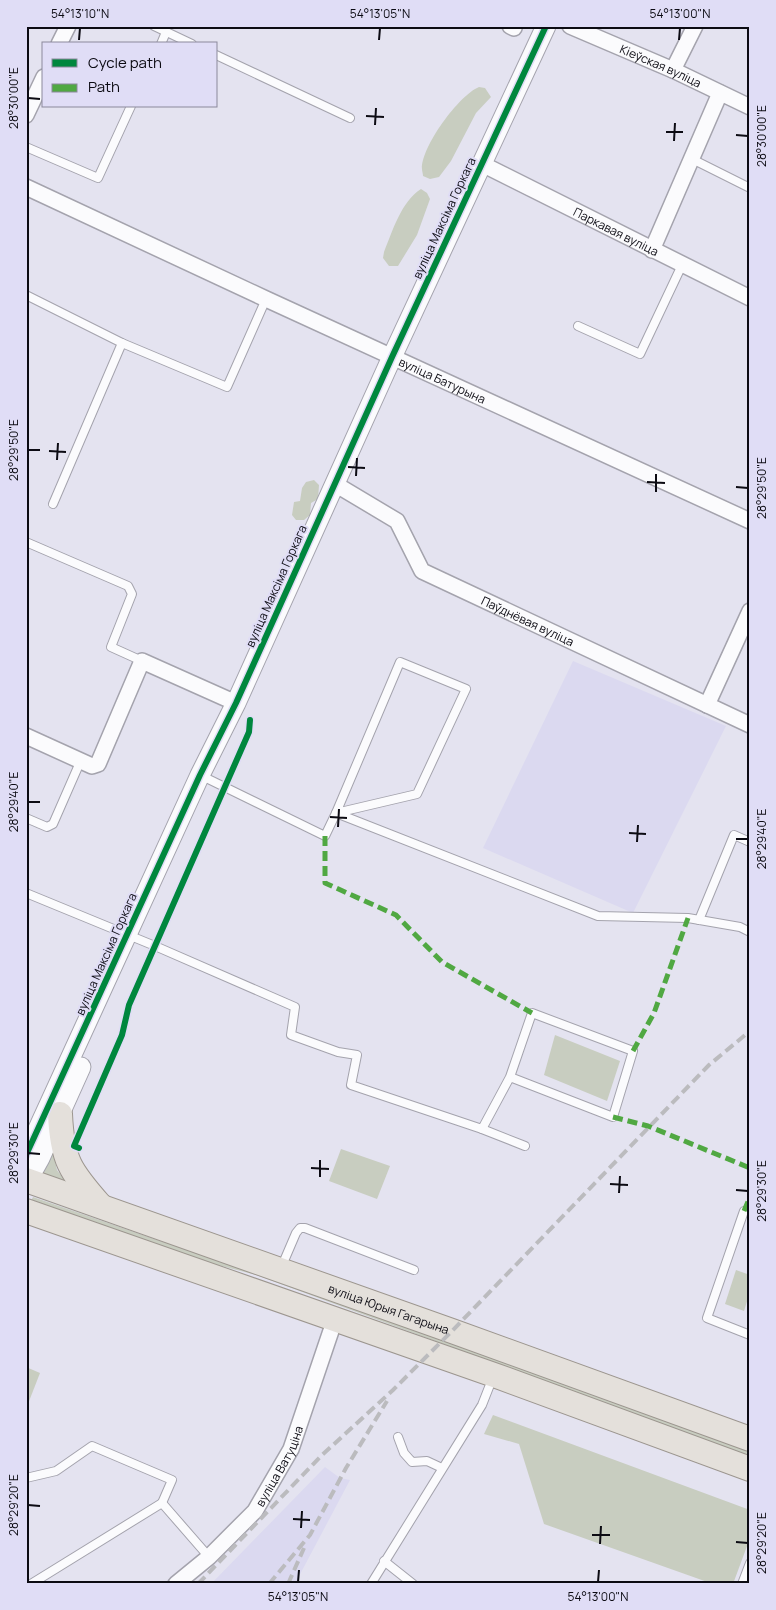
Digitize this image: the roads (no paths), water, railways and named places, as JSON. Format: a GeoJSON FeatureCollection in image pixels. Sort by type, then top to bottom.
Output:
{"type":"FeatureCollection","features":[{"type":"Feature","properties":{"kind":"main road"},"geometry":{"type":"LineString","coordinates":[[60,1114],[61,1139],[68,1163],[84,1187],[101,1206]]}},
{"type":"Feature","properties":{"kind":"main road","name":"вуліца Юрыя Гагарына"},"geometry":{"type":"LineString","coordinates":[[27,1181],[281,1270],[750,1439]]}},
{"type":"Feature","properties":{"kind":"main road"},"geometry":{"type":"LineString","coordinates":[[26,1211],[494,1375],[750,1469]]}},
{"type":"Feature","properties":{"kind":"street"},"geometry":{"type":"LineString","coordinates":[[61,42],[68,26]]}},
{"type":"Feature","properties":{"kind":"street","name":"вуліца Максіма Горкага"},"geometry":{"type":"LineString","coordinates":[[26,1155],[133,937],[392,357],[546,26]]}},
{"type":"Feature","properties":{"kind":"street","name":"Кіеўская вуліца"},"geometry":{"type":"LineString","coordinates":[[570,26],[673,70],[750,107]]}},
{"type":"Feature","properties":{"kind":"street"},"geometry":{"type":"LineString","coordinates":[[673,70],[695,26]]}},
{"type":"Feature","properties":{"kind":"street"},"geometry":{"type":"LineString","coordinates":[[26,115],[42,81]]}},
{"type":"Feature","properties":{"kind":"street"},"geometry":{"type":"LineString","coordinates":[[652,250],[720,93]]}},
{"type":"Feature","properties":{"kind":"street","name":"Паркавая вуліца"},"geometry":{"type":"LineString","coordinates":[[482,164],[750,298]]}},
{"type":"Feature","properties":{"kind":"street","name":"вуліца Батурына"},"geometry":{"type":"LineString","coordinates":[[26,187],[750,521]]}},
{"type":"Feature","properties":{"kind":"street","name":"Паўднёвая вуліца"},"geometry":{"type":"LineString","coordinates":[[335,484],[397,521],[422,571],[750,725]]}},
{"type":"Feature","properties":{"kind":"street"},"geometry":{"type":"LineString","coordinates":[[707,705],[750,610]]}},
{"type":"Feature","properties":{"kind":"street"},"geometry":{"type":"LineString","coordinates":[[26,736],[86,763],[98,764],[142,662],[236,703]]}},
{"type":"Feature","properties":{"kind":"street","name":"вуліца Максіма Горкага"},"geometry":{"type":"LineString","coordinates":[[27,1181],[60,1114],[133,937]]}},
{"type":"Feature","properties":{"kind":"street","name":"вуліца Ватуціна"},"geometry":{"type":"LineString","coordinates":[[176,1584],[210,1557],[256,1511],[291,1449],[335,1319]]}},
{"type":"Feature","properties":{"kind":"lane"},"geometry":{"type":"LineString","coordinates":[[154,26],[188,42]]}},
{"type":"Feature","properties":{"kind":"lane"},"geometry":{"type":"LineString","coordinates":[[162,42],[166,32]]}},
{"type":"Feature","properties":{"kind":"lane"},"geometry":{"type":"LineString","coordinates":[[218,56],[350,118]]}},
{"type":"Feature","properties":{"kind":"lane"},"geometry":{"type":"LineString","coordinates":[[26,146],[98,178],[130,108]]}},
{"type":"Feature","properties":{"kind":"lane"},"geometry":{"type":"LineString","coordinates":[[692,158],[750,188]]}},
{"type":"Feature","properties":{"kind":"lane"},"geometry":{"type":"LineString","coordinates":[[578,326],[640,354],[682,265]]}},
{"type":"Feature","properties":{"kind":"lane"},"geometry":{"type":"LineString","coordinates":[[26,295],[122,343],[227,386],[266,299]]}},
{"type":"Feature","properties":{"kind":"lane"},"geometry":{"type":"LineString","coordinates":[[53,504],[122,343]]}},
{"type":"Feature","properties":{"kind":"lane"},"geometry":{"type":"LineString","coordinates":[[26,542],[128,586],[132,594],[111,647],[142,662]]}},
{"type":"Feature","properties":{"kind":"lane"},"geometry":{"type":"LineString","coordinates":[[205,778],[324,836],[336,813],[400,662],[466,689],[417,794],[336,813]]}},
{"type":"Feature","properties":{"kind":"lane"},"geometry":{"type":"LineString","coordinates":[[26,818],[46,827],[53,824],[86,763]]}},
{"type":"Feature","properties":{"kind":"lane"},"geometry":{"type":"LineString","coordinates":[[336,813],[598,916],[688,918],[740,927],[750,932]]}},
{"type":"Feature","properties":{"kind":"lane"},"geometry":{"type":"LineString","coordinates":[[699,920],[734,835],[750,842]]}},
{"type":"Feature","properties":{"kind":"lane"},"geometry":{"type":"LineString","coordinates":[[26,893],[295,1007],[291,1035],[338,1052],[357,1055],[351,1085],[482,1128],[526,1146]]}},
{"type":"Feature","properties":{"kind":"lane"},"geometry":{"type":"LineString","coordinates":[[482,1128],[510,1077],[532,1013],[633,1052],[613,1117],[510,1077]]}},
{"type":"Feature","properties":{"kind":"lane"},"geometry":{"type":"LineString","coordinates":[[744,1210],[706,1318],[750,1335]]}},
{"type":"Feature","properties":{"kind":"lane"},"geometry":{"type":"LineString","coordinates":[[281,1270],[296,1233],[300,1228],[305,1228],[414,1270]]}},
{"type":"Feature","properties":{"kind":"lane"},"geometry":{"type":"LineString","coordinates":[[371,1584],[482,1404],[494,1375]]}},
{"type":"Feature","properties":{"kind":"lane"},"geometry":{"type":"LineString","coordinates":[[398,1437],[404,1453],[412,1462],[427,1461],[442,1468]]}},
{"type":"Feature","properties":{"kind":"lane"},"geometry":{"type":"LineString","coordinates":[[26,1478],[56,1471],[92,1446],[172,1480],[162,1503],[32,1584]]}},
{"type":"Feature","properties":{"kind":"lane"},"geometry":{"type":"LineString","coordinates":[[162,1503],[210,1557]]}},
{"type":"Feature","properties":{"kind":"lane"},"geometry":{"type":"LineString","coordinates":[[384,1561],[413,1584]]}},
{"type":"Feature","properties":{"kind":"lane"},"geometry":{"type":"LineString","coordinates":[[742,1584],[750,1563]]}},
{"type":"Feature","properties":{"kind":"railway"},"geometry":{"type":"LineString","coordinates":[[198,1584],[321,1456],[393,1390],[452,1331],[709,1065],[750,1031]]}},
{"type":"Feature","properties":{"kind":"railway"},"geometry":{"type":"LineString","coordinates":[[269,1584],[310,1535],[346,1468],[387,1401]]}},
{"type":"Feature","properties":{"kind":"railway"},"geometry":{"type":"LineString","coordinates":[[288,1584],[304,1548]]}}]}
